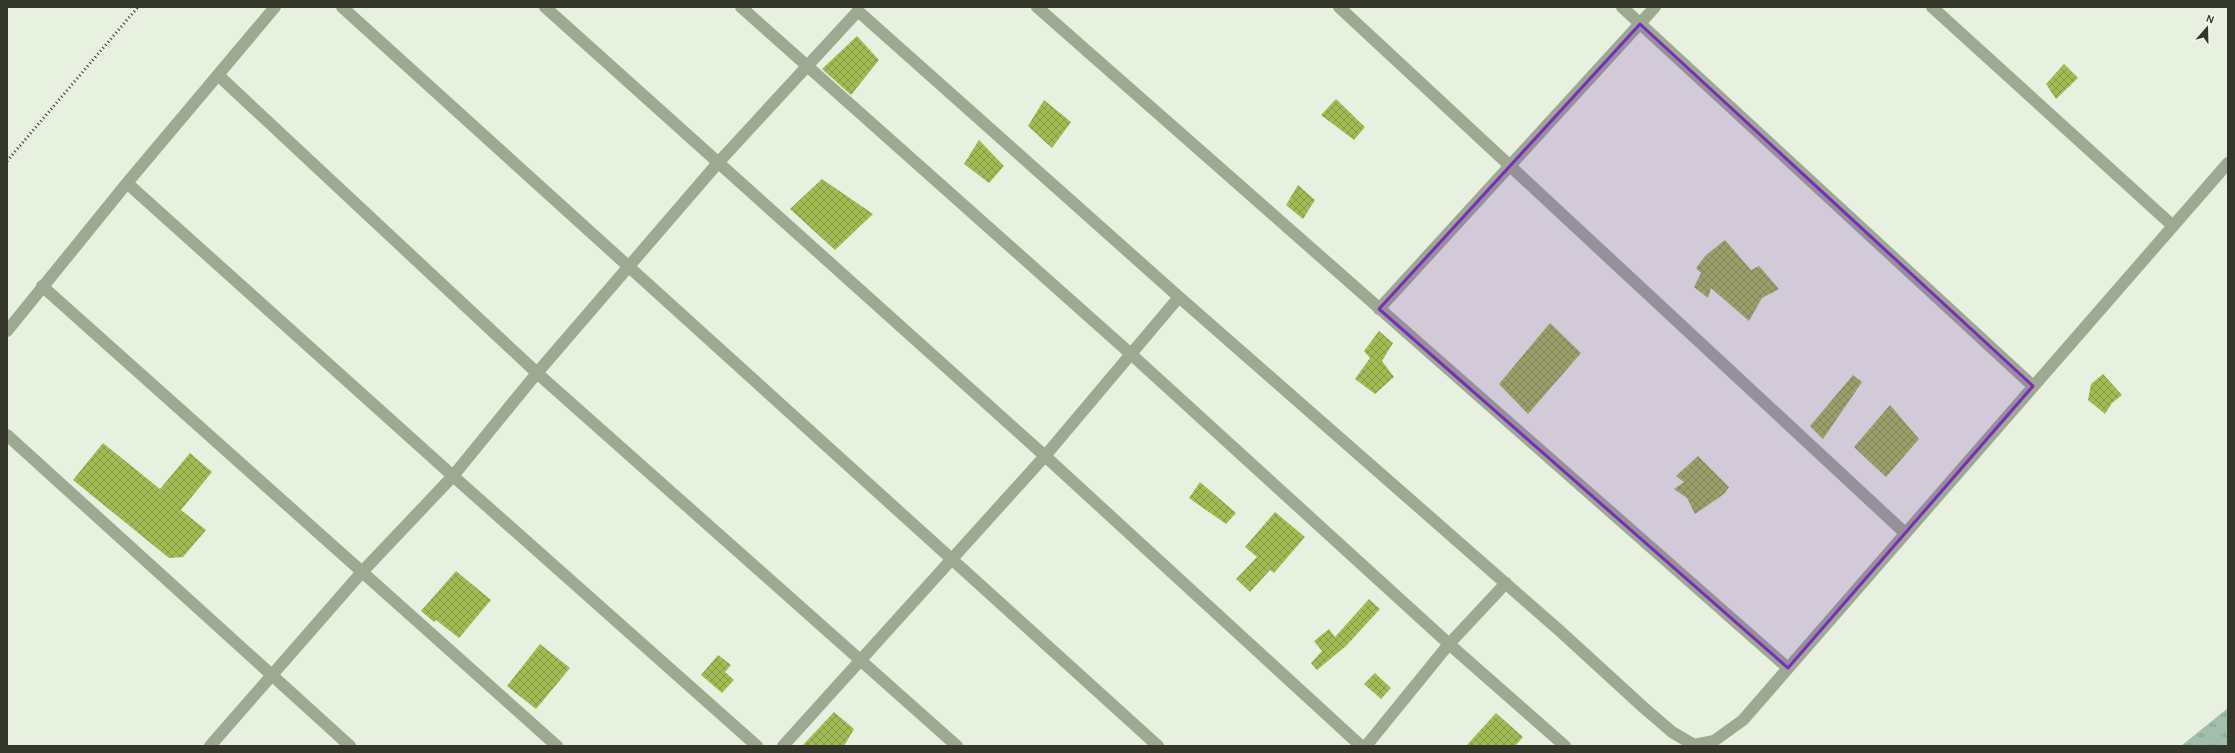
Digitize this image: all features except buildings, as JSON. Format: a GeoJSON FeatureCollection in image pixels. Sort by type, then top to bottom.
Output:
{"type":"FeatureCollection","features":[{"type":"Feature","properties":{"kind":"street"},"geometry":{"type":"LineString","coordinates":[[7,331],[127,183],[275,7]]}},
{"type":"Feature","properties":{"kind":"street"},"geometry":{"type":"LineString","coordinates":[[342,7],[628,268],[952,557],[1158,746]]}},
{"type":"Feature","properties":{"kind":"street"},"geometry":{"type":"LineString","coordinates":[[545,7],[717,164],[1045,456],[1362,746]]}},
{"type":"Feature","properties":{"kind":"street"},"geometry":{"type":"LineString","coordinates":[[741,7],[807,68],[1132,355],[1449,644],[1565,746]]}},
{"type":"Feature","properties":{"kind":"street"},"geometry":{"type":"LineString","coordinates":[[1037,7],[1788,668]]}},
{"type":"Feature","properties":{"kind":"street"},"geometry":{"type":"LineString","coordinates":[[1339,7],[1905,533]]}},
{"type":"Feature","properties":{"kind":"street"},"geometry":{"type":"LineString","coordinates":[[1622,7],[2033,386]]}},
{"type":"Feature","properties":{"kind":"street"},"geometry":{"type":"LineString","coordinates":[[1380,309],[1655,7]]}},
{"type":"Feature","properties":{"kind":"street"},"geometry":{"type":"LineString","coordinates":[[1932,7],[2173,226]]}},
{"type":"Feature","properties":{"kind":"street"},"geometry":{"type":"LineString","coordinates":[[210,746],[273,676],[362,572],[452,476],[537,373],[717,164],[807,68],[856,9],[1179,297],[1506,583],[1643,707],[1672,732],[1694,746],[1714,741],[1743,720],[2228,163]]}},
{"type":"Feature","properties":{"kind":"street"},"geometry":{"type":"LineString","coordinates":[[218,75],[537,373],[957,746]]}},
{"type":"Feature","properties":{"kind":"street"},"geometry":{"type":"LineString","coordinates":[[127,183],[452,476],[757,746]]}},
{"type":"Feature","properties":{"kind":"street"},"geometry":{"type":"LineString","coordinates":[[42,286],[557,746]]}},
{"type":"Feature","properties":{"kind":"street"},"geometry":{"type":"LineString","coordinates":[[783,746],[952,557],[1045,456],[1132,355],[1179,297]]}},
{"type":"Feature","properties":{"kind":"street"},"geometry":{"type":"LineString","coordinates":[[7,435],[350,746]]}},
{"type":"Feature","properties":{"kind":"street"},"geometry":{"type":"LineString","coordinates":[[1366,746],[1449,644],[1506,583]]}},
{"type":"Feature","properties":{"kind":"highlighted area"},"geometry":{"type":"Polygon","coordinates":[[[1640,24],[2033,386],[1788,668],[1379,309],[1640,24]]]}},
{"type":"Feature","properties":{"kind":"green space"},"geometry":{"type":"Polygon","coordinates":[[[2228,708],[2228,746],[2181,746],[2228,708]]]}},
{"type":"Feature","properties":{"kind":"railway"},"geometry":{"type":"LineString","coordinates":[[7,161],[138,7]]}}]}
